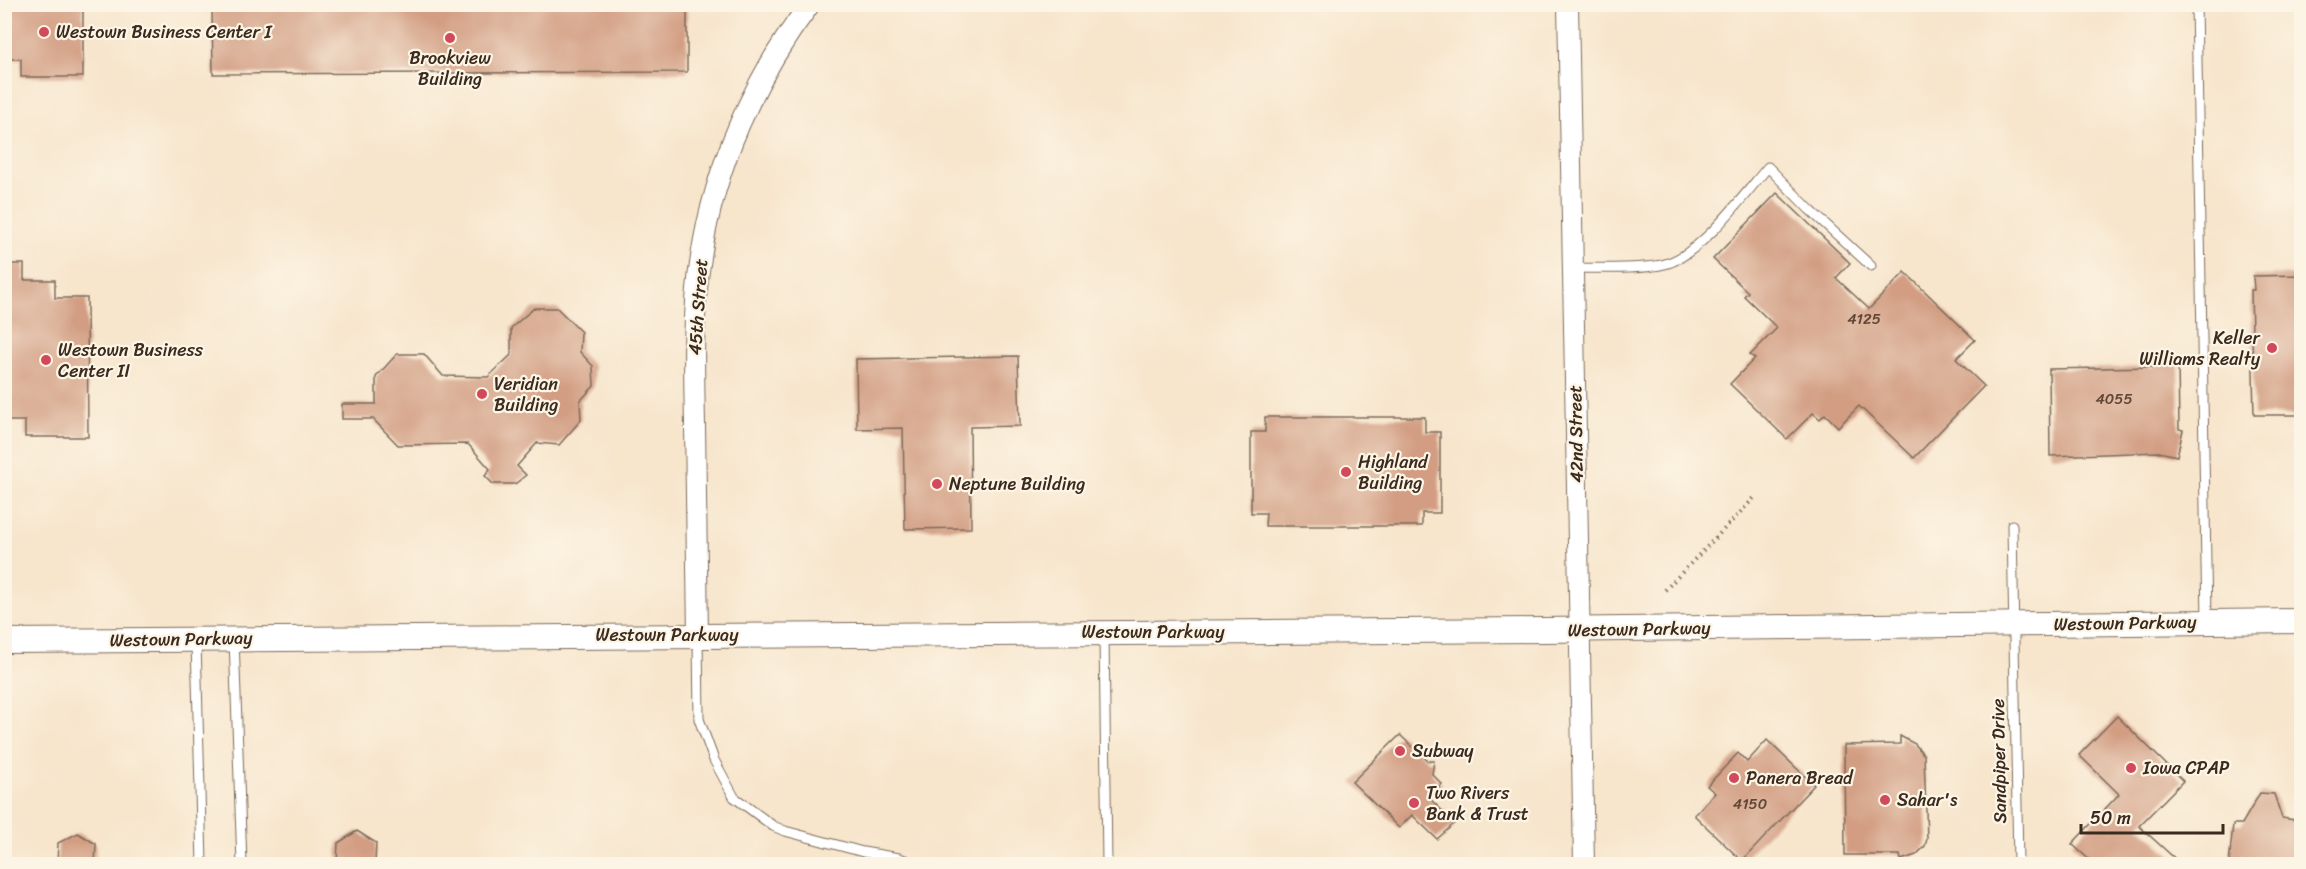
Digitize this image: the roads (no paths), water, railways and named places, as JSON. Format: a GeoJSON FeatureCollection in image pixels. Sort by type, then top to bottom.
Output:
{"type":"FeatureCollection","features":[{"type":"Feature","properties":{"kind":"street","name":"45th Street"},"geometry":{"type":"LineString","coordinates":[[698,635],[694,374],[696,300],[701,258],[714,196],[735,135],[763,74],[810,4]]}},
{"type":"Feature","properties":{"kind":"street","name":"42nd Street"},"geometry":{"type":"LineString","coordinates":[[1568,4],[1584,864]]}},
{"type":"Feature","properties":{"kind":"street","name":"Westown Parkway"},"geometry":{"type":"LineString","coordinates":[[4,641],[1579,630],[2301,621]]}},
{"type":"Feature","properties":{"kind":"lane"},"geometry":{"type":"LineString","coordinates":[[2196,4],[2207,622]]}},
{"type":"Feature","properties":{"kind":"lane"},"geometry":{"type":"LineString","coordinates":[[1573,268],[1665,264],[1683,256],[1701,242],[1768,167],[1809,210],[1871,266]]}},
{"type":"Feature","properties":{"kind":"lane","name":"Sandpiper Drive"},"geometry":{"type":"LineString","coordinates":[[2013,525],[2018,864]]}},
{"type":"Feature","properties":{"kind":"lane"},"geometry":{"type":"LineString","coordinates":[[1104,633],[1107,864]]}},
{"type":"Feature","properties":{"kind":"lane"},"geometry":{"type":"LineString","coordinates":[[698,635],[699,719],[714,760],[734,797],[772,826],[785,831],[916,864]]}},
{"type":"Feature","properties":{"kind":"lane"},"geometry":{"type":"LineString","coordinates":[[196,639],[202,864]]}},
{"type":"Feature","properties":{"kind":"lane"},"geometry":{"type":"LineString","coordinates":[[234,639],[242,864]]}},
{"type":"Feature","properties":{"kind":"place","name":"Westown Business Center I"},"geometry":{"type":"Point","coordinates":[44,32]}},
{"type":"Feature","properties":{"kind":"place","name":"Brookview Building"},"geometry":{"type":"Point","coordinates":[450,38]}},
{"type":"Feature","properties":{"kind":"place","name":"Keller Williams Realty"},"geometry":{"type":"Point","coordinates":[2272,348]}},
{"type":"Feature","properties":{"kind":"place","name":"Westown Business Center II"},"geometry":{"type":"Point","coordinates":[46,360]}},
{"type":"Feature","properties":{"kind":"place","name":"Veridian Building"},"geometry":{"type":"Point","coordinates":[482,394]}},
{"type":"Feature","properties":{"kind":"place","name":"Highland Building"},"geometry":{"type":"Point","coordinates":[1346,472]}},
{"type":"Feature","properties":{"kind":"place","name":"Neptune Building"},"geometry":{"type":"Point","coordinates":[937,484]}},
{"type":"Feature","properties":{"kind":"place","name":"Subway"},"geometry":{"type":"Point","coordinates":[1400,751]}},
{"type":"Feature","properties":{"kind":"place","name":"Iowa CPAP"},"geometry":{"type":"Point","coordinates":[2131,768]}},
{"type":"Feature","properties":{"kind":"place","name":"Panera Bread"},"geometry":{"type":"Point","coordinates":[1734,778]}},
{"type":"Feature","properties":{"kind":"place","name":"Sahar's"},"geometry":{"type":"Point","coordinates":[1885,800]}},
{"type":"Feature","properties":{"kind":"place","name":"Two Rivers Bank & Trust"},"geometry":{"type":"Point","coordinates":[1414,803]}}]}
